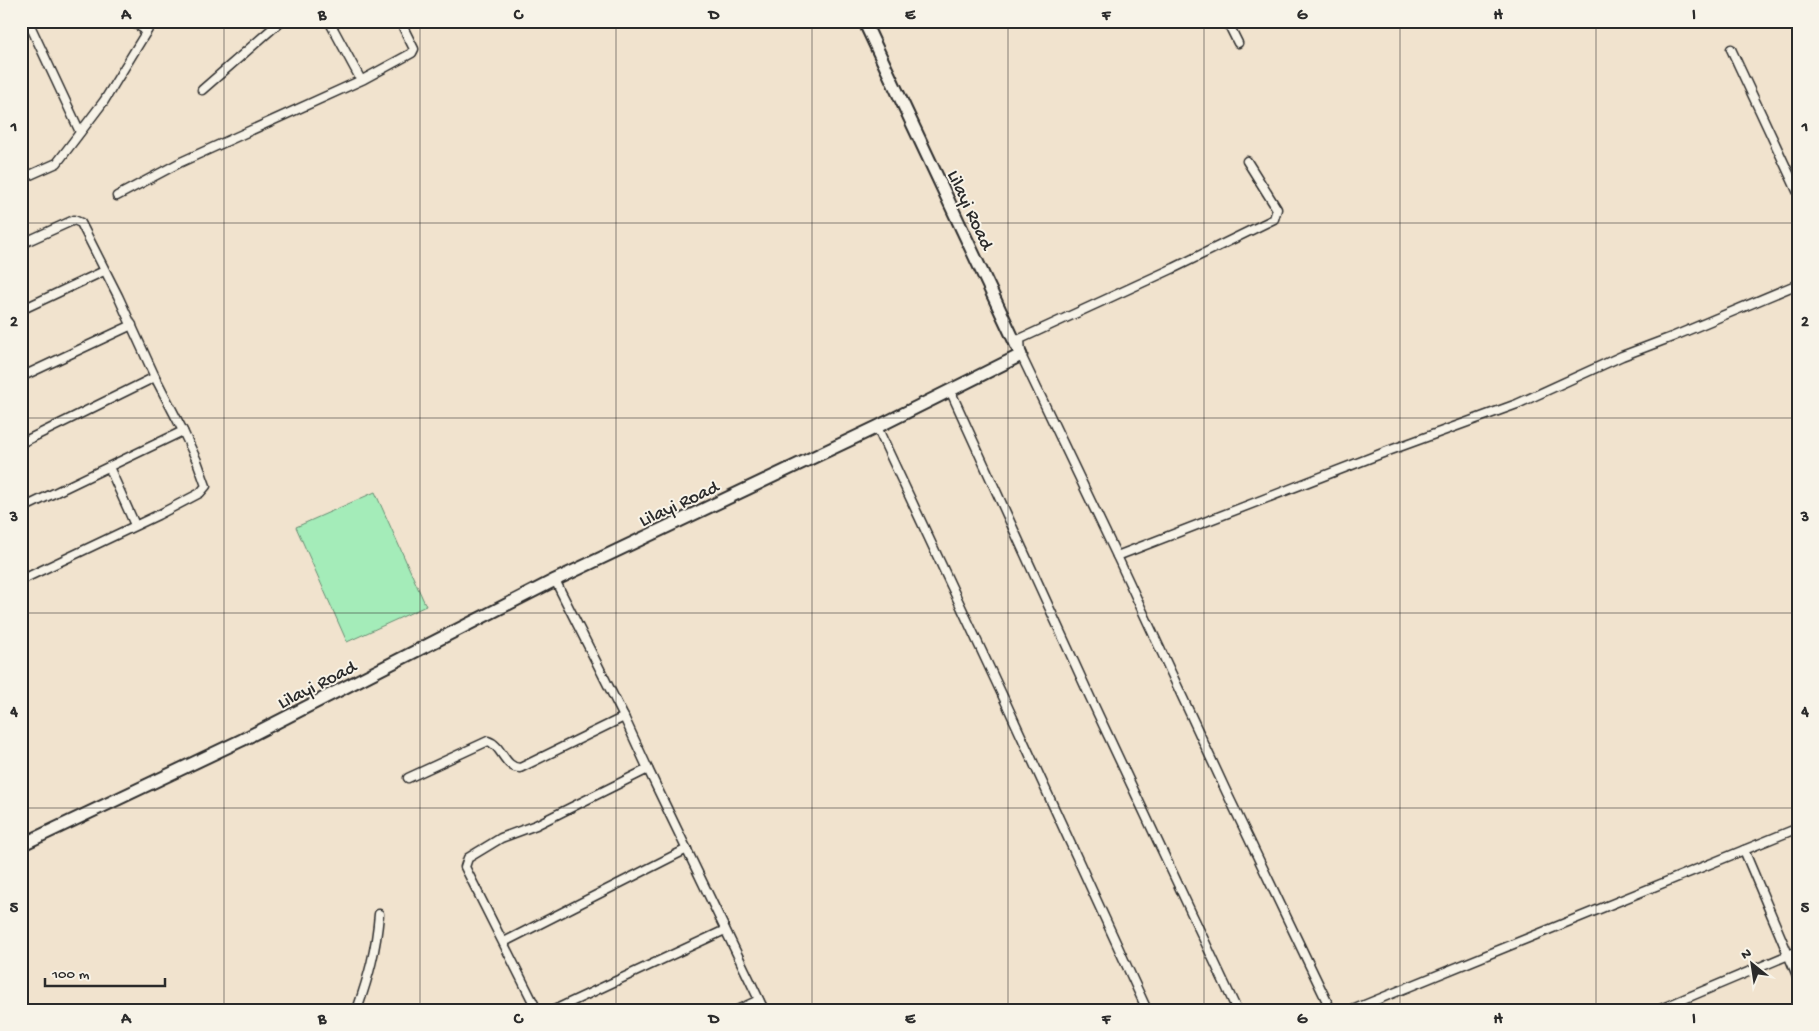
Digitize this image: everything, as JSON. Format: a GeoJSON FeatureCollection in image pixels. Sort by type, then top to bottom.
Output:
{"type":"FeatureCollection","features":[{"type":"Feature","properties":{"kind":"street"},"geometry":{"type":"LineString","coordinates":[[28,21],[80,132]]}},
{"type":"Feature","properties":{"kind":"street"},"geometry":{"type":"LineString","coordinates":[[131,21],[147,31]]}},
{"type":"Feature","properties":{"kind":"street"},"geometry":{"type":"LineString","coordinates":[[21,180],[57,163],[104,101],[153,21]]}},
{"type":"Feature","properties":{"kind":"street"},"geometry":{"type":"LineString","coordinates":[[202,90],[281,21]]}},
{"type":"Feature","properties":{"kind":"street"},"geometry":{"type":"LineString","coordinates":[[329,21],[361,80]]}},
{"type":"Feature","properties":{"kind":"street"},"geometry":{"type":"LineString","coordinates":[[116,196],[181,162],[361,80],[412,53],[414,49],[400,21]]}},
{"type":"Feature","properties":{"kind":"street","name":"Lilayi Road"},"geometry":{"type":"LineString","coordinates":[[21,844],[242,740],[555,580],[876,427],[1021,355],[864,21]]}},
{"type":"Feature","properties":{"kind":"street"},"geometry":{"type":"LineString","coordinates":[[1227,21],[1238,43]]}},
{"type":"Feature","properties":{"kind":"street"},"geometry":{"type":"LineString","coordinates":[[1731,49],[1798,193]]}},
{"type":"Feature","properties":{"kind":"street"},"geometry":{"type":"LineString","coordinates":[[1248,161],[1277,209],[1274,219],[1020,339],[1021,355],[1118,556],[1197,732],[1330,1010]]}},
{"type":"Feature","properties":{"kind":"street"},"geometry":{"type":"LineString","coordinates":[[21,244],[74,220],[81,223],[132,325],[155,378],[183,431],[206,486],[200,493],[22,579]]}},
{"type":"Feature","properties":{"kind":"street"},"geometry":{"type":"LineString","coordinates":[[21,310],[104,271]]}},
{"type":"Feature","properties":{"kind":"street"},"geometry":{"type":"LineString","coordinates":[[1118,556],[1388,451],[1517,404],[1622,356],[1798,284]]}},
{"type":"Feature","properties":{"kind":"street"},"geometry":{"type":"LineString","coordinates":[[21,377],[132,325]]}},
{"type":"Feature","properties":{"kind":"street"},"geometry":{"type":"LineString","coordinates":[[21,443],[155,378]]}},
{"type":"Feature","properties":{"kind":"street"},"geometry":{"type":"LineString","coordinates":[[950,390],[1094,706],[1237,1010]]}},
{"type":"Feature","properties":{"kind":"street"},"geometry":{"type":"LineString","coordinates":[[876,427],[1006,703],[1147,1010]]}},
{"type":"Feature","properties":{"kind":"street"},"geometry":{"type":"LineString","coordinates":[[21,509],[183,431]]}},
{"type":"Feature","properties":{"kind":"street"},"geometry":{"type":"LineString","coordinates":[[109,467],[135,525]]}},
{"type":"Feature","properties":{"kind":"street"},"geometry":{"type":"LineString","coordinates":[[555,580],[624,717],[764,1010]]}},
{"type":"Feature","properties":{"kind":"street"},"geometry":{"type":"LineString","coordinates":[[408,778],[488,741],[497,746],[510,764],[520,768],[624,717]]}},
{"type":"Feature","properties":{"kind":"street"},"geometry":{"type":"LineString","coordinates":[[537,1010],[465,867],[468,858],[501,838],[536,825],[648,768]]}},
{"type":"Feature","properties":{"kind":"street"},"geometry":{"type":"LineString","coordinates":[[1352,1010],[1798,828]]}},
{"type":"Feature","properties":{"kind":"street"},"geometry":{"type":"LineString","coordinates":[[504,942],[687,849]]}},
{"type":"Feature","properties":{"kind":"street"},"geometry":{"type":"LineString","coordinates":[[1744,850],[1798,978]]}},
{"type":"Feature","properties":{"kind":"street"},"geometry":{"type":"LineString","coordinates":[[357,1010],[374,958],[379,914]]}},
{"type":"Feature","properties":{"kind":"street"},"geometry":{"type":"LineString","coordinates":[[554,1010],[725,930]]}},
{"type":"Feature","properties":{"kind":"street"},"geometry":{"type":"LineString","coordinates":[[1658,1010],[1798,950]]}},
{"type":"Feature","properties":{"kind":"street"},"geometry":{"type":"LineString","coordinates":[[738,1010],[759,1000]]}},
{"type":"Feature","properties":{"kind":"green space"},"geometry":{"type":"Polygon","coordinates":[[[375,492],[426,606],[347,642],[296,527],[375,492]]]}}]}
